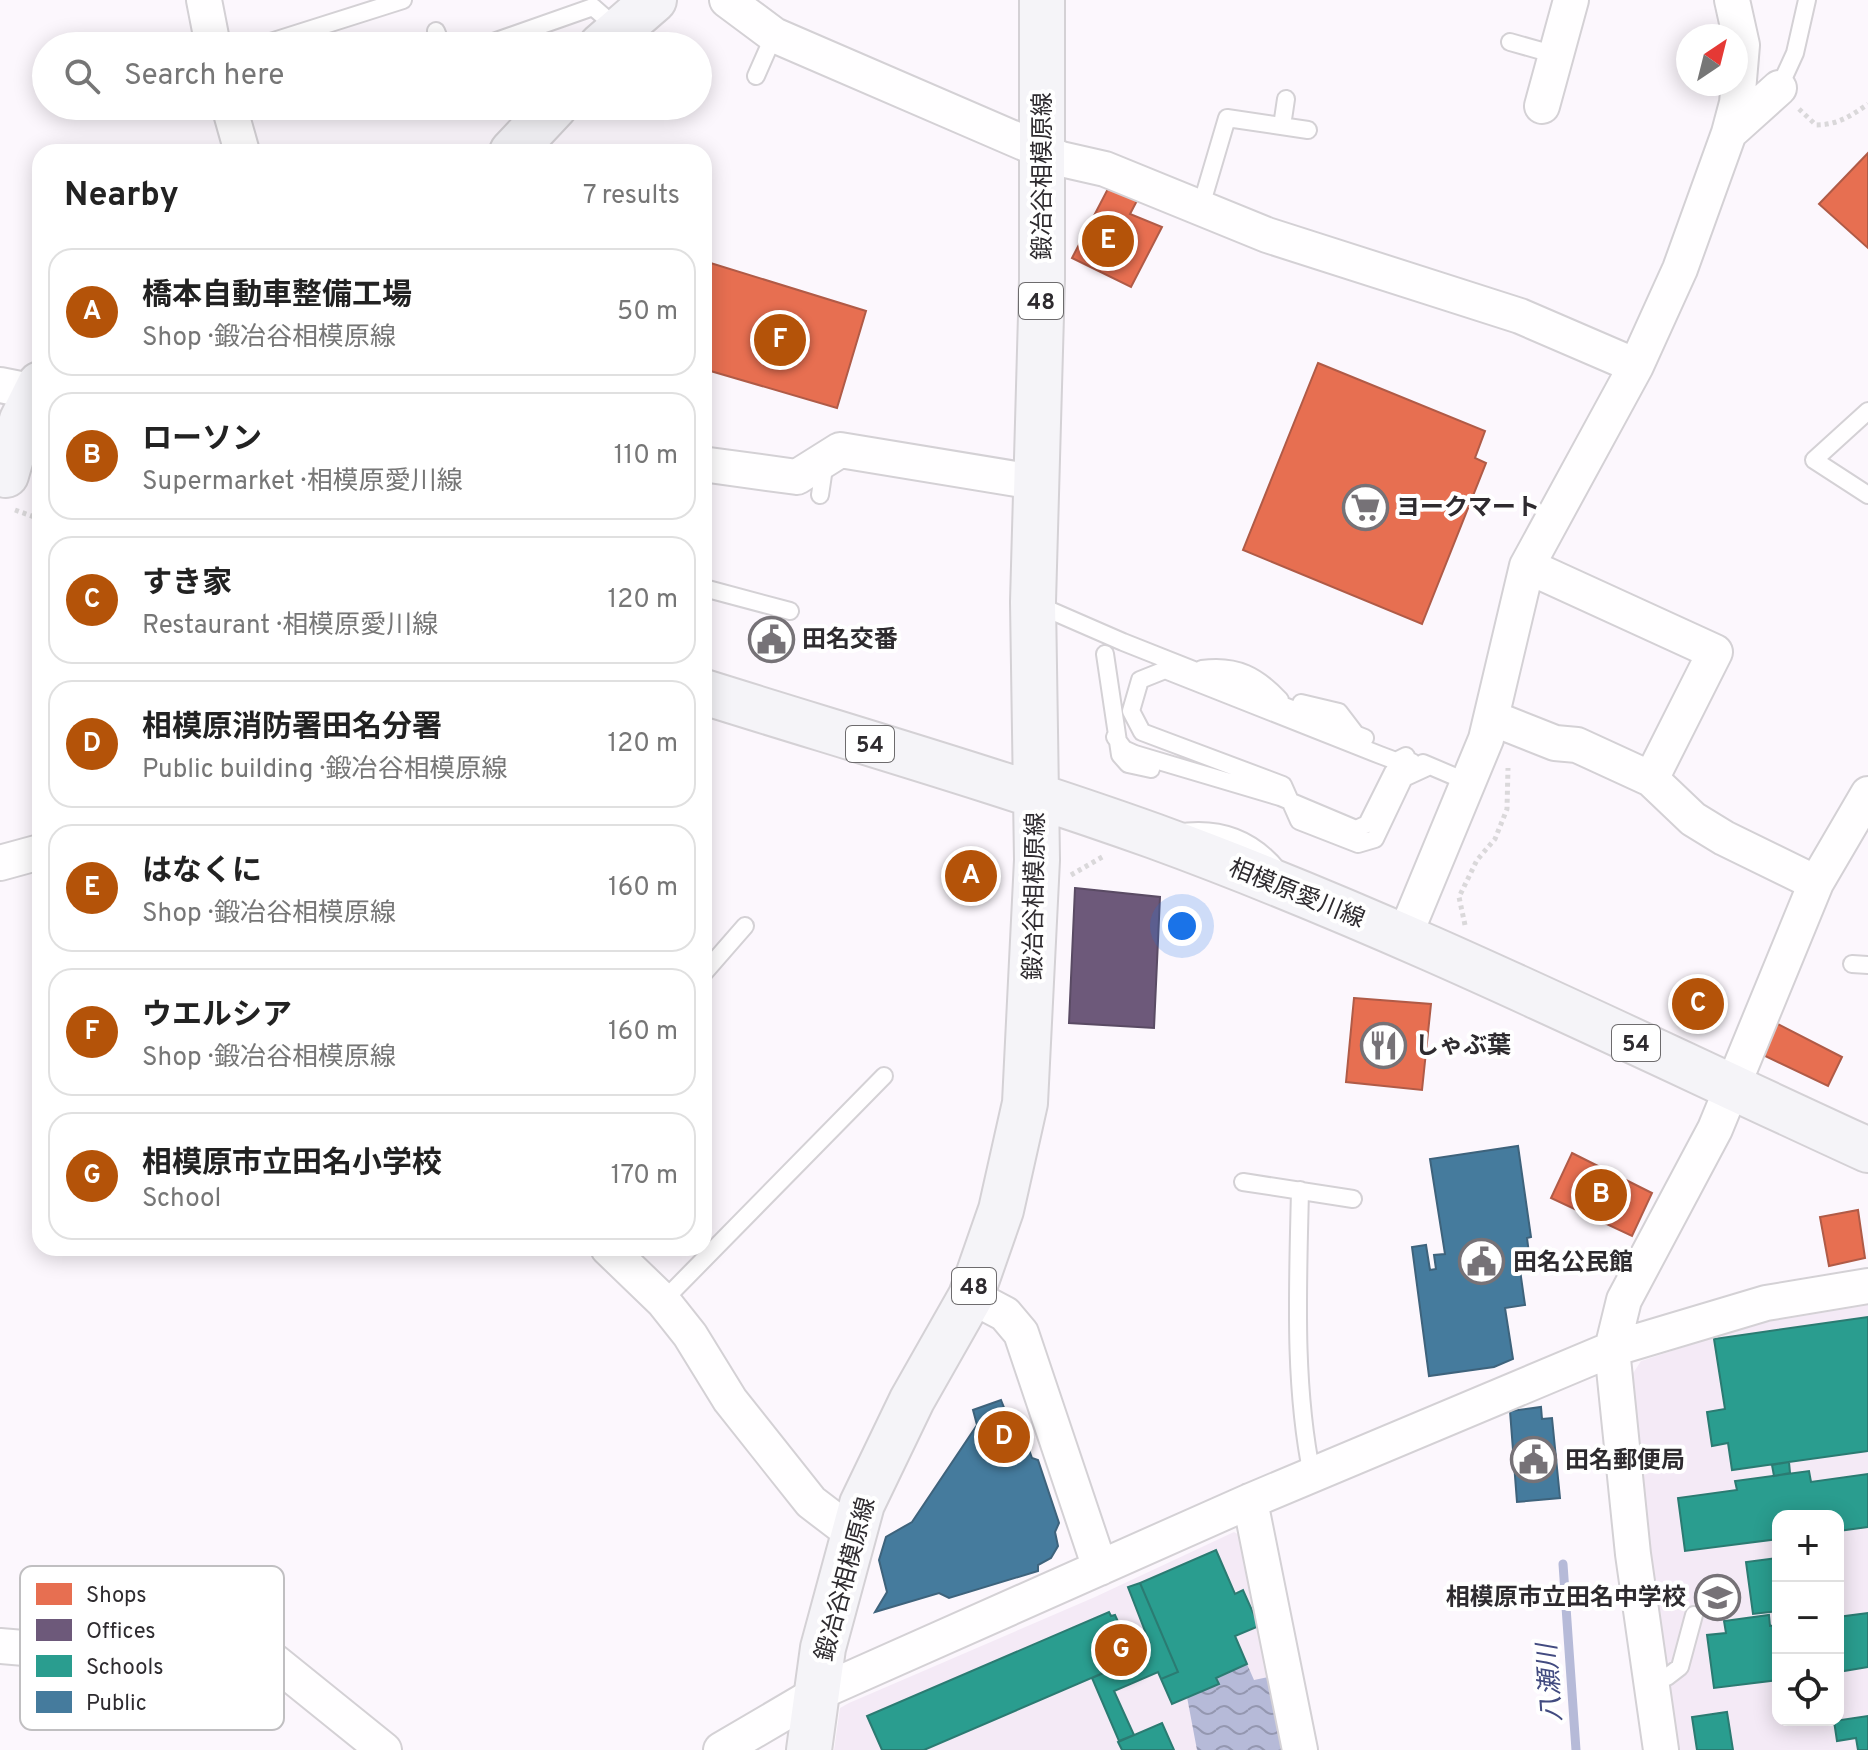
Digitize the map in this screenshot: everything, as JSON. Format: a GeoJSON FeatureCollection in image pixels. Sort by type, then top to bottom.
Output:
{"type":"FeatureCollection","features":[{"type":"Feature","properties":{"kind":"main road"},"geometry":{"type":"LineString","coordinates":[[615,32],[654,0]]}},
{"type":"Feature","properties":{"kind":"main road","name":"鍛冶谷相模原線"},"geometry":{"type":"LineString","coordinates":[[809,1750],[823,1648],[853,1534],[887,1450],[971,1296],[1004,1200],[1025,1103],[1033,984],[1036,797],[1033,602],[1042,279],[1042,0]]}},
{"type":"Feature","properties":{"kind":"main road"},"geometry":{"type":"LineString","coordinates":[[519,144],[542,120]]}},
{"type":"Feature","properties":{"kind":"main road"},"geometry":{"type":"LineString","coordinates":[[15,486],[25,387]]}},
{"type":"Feature","properties":{"kind":"main road","name":"相模原愛川線"},"geometry":{"type":"LineString","coordinates":[[712,695],[1154,836],[1404,937],[1868,1150]]}},
{"type":"Feature","properties":{"kind":"street"},"geometry":{"type":"LineString","coordinates":[[204,0],[210,32]]}},
{"type":"Feature","properties":{"kind":"street"},"geometry":{"type":"LineString","coordinates":[[727,0],[774,35],[1041,151],[1105,169],[1267,235],[1520,316],[1636,366]]}},
{"type":"Feature","properties":{"kind":"street"},"geometry":{"type":"LineString","coordinates":[[1542,106],[1571,0]]}},
{"type":"Feature","properties":{"kind":"street"},"geometry":{"type":"LineString","coordinates":[[1404,937],[1470,783],[1492,718],[1527,566],[1636,366],[1680,269],[1729,133],[1737,103],[1742,45],[1732,0]]}},
{"type":"Feature","properties":{"kind":"street"},"geometry":{"type":"LineString","coordinates":[[1729,133],[1779,88]]}},
{"type":"Feature","properties":{"kind":"street"},"geometry":{"type":"LineString","coordinates":[[233,120],[240,144]]}},
{"type":"Feature","properties":{"kind":"street"},"geometry":{"type":"LineString","coordinates":[[712,465],[797,477],[840,450],[1034,482]]}},
{"type":"Feature","properties":{"kind":"street"},"geometry":{"type":"LineString","coordinates":[[1527,566],[1715,652],[1651,779]]}},
{"type":"Feature","properties":{"kind":"street"},"geometry":{"type":"LineString","coordinates":[[1492,718],[1555,743],[1577,745],[1651,779],[1693,819],[1816,883]]}},
{"type":"Feature","properties":{"kind":"street"},"geometry":{"type":"LineString","coordinates":[[1661,1750],[1633,1554],[1612,1349],[1624,1300],[1715,1129],[1816,883],[1868,794]]}},
{"type":"Feature","properties":{"kind":"street"},"geometry":{"type":"LineString","coordinates":[[0,863],[32,854]]}},
{"type":"Feature","properties":{"kind":"street"},"geometry":{"type":"LineString","coordinates":[[616,1256],[663,1301],[690,1335],[730,1400],[811,1502],[853,1534]]}},
{"type":"Feature","properties":{"kind":"street"},"geometry":{"type":"LineString","coordinates":[[721,1750],[818,1693],[1250,1501],[1612,1349],[1766,1303],[1868,1286]]}},
{"type":"Feature","properties":{"kind":"street"},"geometry":{"type":"LineString","coordinates":[[971,1296],[1005,1314],[1021,1333],[1100,1568]]}},
{"type":"Feature","properties":{"kind":"street"},"geometry":{"type":"LineString","coordinates":[[1250,1501],[1300,1750]]}},
{"type":"Feature","properties":{"kind":"street"},"geometry":{"type":"LineString","coordinates":[[0,1646],[20,1648]]}},
{"type":"Feature","properties":{"kind":"street"},"geometry":{"type":"LineString","coordinates":[[284,1669],[384,1750]]}},
{"type":"Feature","properties":{"kind":"lane"},"geometry":{"type":"LineString","coordinates":[[293,32],[352,8],[403,0]]}},
{"type":"Feature","properties":{"kind":"lane"},"geometry":{"type":"LineString","coordinates":[[1779,88],[1795,53],[1807,0]]}},
{"type":"Feature","properties":{"kind":"lane"},"geometry":{"type":"LineString","coordinates":[[522,32],[593,7],[606,32]]}},
{"type":"Feature","properties":{"kind":"lane"},"geometry":{"type":"LineString","coordinates":[[756,76],[774,35]]}},
{"type":"Feature","properties":{"kind":"lane"},"geometry":{"type":"LineString","coordinates":[[1510,42],[1556,55]]}},
{"type":"Feature","properties":{"kind":"lane"},"geometry":{"type":"LineString","coordinates":[[1282,126],[1286,99]]}},
{"type":"Feature","properties":{"kind":"lane"},"geometry":{"type":"LineString","coordinates":[[1201,206],[1227,118],[1308,130]]}},
{"type":"Feature","properties":{"kind":"lane"},"geometry":{"type":"LineString","coordinates":[[1868,411],[1814,460],[1868,495]]}},
{"type":"Feature","properties":{"kind":"lane"},"geometry":{"type":"LineString","coordinates":[[820,495],[826,459]]}},
{"type":"Feature","properties":{"kind":"lane"},"geometry":{"type":"LineString","coordinates":[[712,590],[790,611]]}},
{"type":"Feature","properties":{"kind":"lane"},"geometry":{"type":"LineString","coordinates":[[1033,602],[1131,645],[1283,704],[1304,703],[1339,712],[1356,734],[1399,762],[1404,778],[1375,839],[1358,844],[1299,821],[1285,799],[1283,785],[1142,732],[1131,711],[1140,680],[1165,670]]}},
{"type":"Feature","properties":{"kind":"lane"},"geometry":{"type":"LineString","coordinates":[[1131,645],[1111,646],[1105,654],[1115,737],[1120,755],[1128,764],[1161,771],[1203,772],[1285,799],[1356,829],[1367,824],[1399,762]]}},
{"type":"Feature","properties":{"kind":"lane"},"geometry":{"type":"LineString","coordinates":[[1131,645],[1143,661],[1165,670],[1399,762],[1470,783]]}},
{"type":"Feature","properties":{"kind":"lane"},"geometry":{"type":"LineString","coordinates":[[1392,802],[1399,762]]}},
{"type":"Feature","properties":{"kind":"lane"},"geometry":{"type":"LineString","coordinates":[[712,964],[745,926]]}},
{"type":"Feature","properties":{"kind":"lane"},"geometry":{"type":"LineString","coordinates":[[712,1251],[884,1076]]}},
{"type":"Feature","properties":{"kind":"lane"},"geometry":{"type":"LineString","coordinates":[[1243,1182],[1353,1199]]}},
{"type":"Feature","properties":{"kind":"lane"},"geometry":{"type":"LineString","coordinates":[[1300,1190],[1298,1294],[1304,1432],[1312,1475]]}},
{"type":"Feature","properties":{"kind":"lane"},"geometry":{"type":"LineString","coordinates":[[663,1301],[707,1256]]}},
{"type":"Feature","properties":{"kind":"lane"},"geometry":{"type":"LineString","coordinates":[[1667,1677],[1680,1667],[1694,1615]]}},
{"type":"Feature","properties":{"kind":"path"},"geometry":{"type":"LineString","coordinates":[[1779,88],[1816,125],[1848,118],[1868,104]]}},
{"type":"Feature","properties":{"kind":"path"},"geometry":{"type":"LineString","coordinates":[[15,486],[32,508]]}},
{"type":"Feature","properties":{"kind":"shaded area","name":"相模原市立田名中学校"},"geometry":{"type":"Polygon","coordinates":[[[1868,1303],[1868,1750],[1677,1750],[1643,1505],[1630,1378],[1641,1361],[1779,1316],[1868,1303]]]}},
{"type":"Feature","properties":{"kind":"shaded area"},"geometry":{"type":"Polygon","coordinates":[[[1234,1532],[1246,1539],[1290,1750],[834,1750],[840,1708],[849,1703],[1095,1597],[1234,1532]]]}},
{"type":"Feature","properties":{"kind":"water"},"geometry":{"type":"Polygon","coordinates":[[[1247,1664],[1254,1680],[1273,1676],[1288,1750],[1197,1750],[1187,1697],[1219,1684],[1216,1678],[1247,1664]]]}},
{"type":"Feature","properties":{"kind":"building: Shops"},"geometry":{"type":"Polygon","coordinates":[[[1868,153],[1868,248],[1819,204],[1868,153]]]}},
{"type":"Feature","properties":{"kind":"building: Shops"},"geometry":{"type":"Polygon","coordinates":[[[1112,181],[1141,193],[1130,214],[1162,227],[1131,287],[1072,258],[1112,181]]]}},
{"type":"Feature","properties":{"kind":"building: Shops"},"geometry":{"type":"Polygon","coordinates":[[[712,263],[866,311],[837,408],[712,371],[712,263]]]}},
{"type":"Feature","properties":{"kind":"building: Shops","name":"ヨークマート"},"geometry":{"type":"Polygon","coordinates":[[[1318,363],[1485,431],[1475,458],[1486,463],[1422,624],[1243,550],[1318,363]]]}},
{"type":"Feature","properties":{"kind":"building: Shops"},"geometry":{"type":"Polygon","coordinates":[[[1354,998],[1431,1004],[1422,1090],[1346,1082],[1354,998]]]}},
{"type":"Feature","properties":{"kind":"building: Shops"},"geometry":{"type":"Polygon","coordinates":[[[1774,1022],[1842,1057],[1828,1086],[1761,1054],[1774,1022]]]}},
{"type":"Feature","properties":{"kind":"building: Shops"},"geometry":{"type":"Polygon","coordinates":[[[1572,1153],[1652,1193],[1632,1236],[1551,1198],[1572,1153]]]}},
{"type":"Feature","properties":{"kind":"building: Shops"},"geometry":{"type":"Polygon","coordinates":[[[1858,1210],[1865,1258],[1829,1266],[1820,1217],[1858,1210]]]}},
{"type":"Feature","properties":{"kind":"building: Offices"},"geometry":{"type":"Polygon","coordinates":[[[1075,888],[1160,897],[1154,1028],[1069,1023],[1075,888]]]}},
{"type":"Feature","properties":{"kind":"building: Schools"},"geometry":{"type":"Polygon","coordinates":[[[1868,1317],[1868,1451],[1732,1470],[1728,1443],[1712,1446],[1707,1412],[1725,1409],[1714,1339],[1868,1317]]]}},
{"type":"Feature","properties":{"kind":"building: Schools"},"geometry":{"type":"Polygon","coordinates":[[[1789,1462],[1790,1473],[1774,1476],[1772,1465],[1789,1462]]]}},
{"type":"Feature","properties":{"kind":"building: Schools"},"geometry":{"type":"Polygon","coordinates":[[[1809,1471],[1811,1482],[1868,1474],[1868,1527],[1844,1530],[1844,1510],[1772,1510],[1772,1540],[1685,1551],[1678,1498],[1737,1490],[1735,1481],[1809,1471]]]}},
{"type":"Feature","properties":{"kind":"building: Schools"},"geometry":{"type":"Polygon","coordinates":[[[1216,1550],[1235,1594],[1243,1590],[1259,1626],[1235,1636],[1247,1664],[1216,1678],[1219,1684],[1172,1704],[1161,1679],[1178,1672],[1140,1583],[1216,1550]]]}},
{"type":"Feature","properties":{"kind":"building: Schools"},"geometry":{"type":"Polygon","coordinates":[[[1772,1559],[1772,1612],[1753,1614],[1746,1562],[1772,1559]]]}},
{"type":"Feature","properties":{"kind":"building: Schools"},"geometry":{"type":"Polygon","coordinates":[[[1140,1583],[1178,1672],[1161,1679],[1158,1672],[1114,1691],[1134,1735],[1119,1741],[1092,1678],[1131,1661],[1150,1644],[1128,1587],[1140,1583]]]}},
{"type":"Feature","properties":{"kind":"building: Schools"},"geometry":{"type":"Polygon","coordinates":[[[1109,1612],[1111,1616],[1115,1615],[1133,1655],[1129,1656],[1131,1661],[924,1750],[882,1750],[867,1716],[1109,1612]]]}},
{"type":"Feature","properties":{"kind":"building: Schools"},"geometry":{"type":"Polygon","coordinates":[[[1868,1613],[1868,1667],[1844,1671],[1844,1616],[1868,1613]]]}},
{"type":"Feature","properties":{"kind":"building: Schools"},"geometry":{"type":"Polygon","coordinates":[[[1769,1615],[1772,1626],[1772,1681],[1714,1688],[1707,1635],[1726,1633],[1724,1621],[1769,1615]]]}},
{"type":"Feature","properties":{"kind":"building: Schools"},"geometry":{"type":"Polygon","coordinates":[[[1727,1712],[1733,1750],[1697,1750],[1692,1717],[1727,1712]]]}},
{"type":"Feature","properties":{"kind":"building: Schools"},"geometry":{"type":"Polygon","coordinates":[[[1868,1716],[1868,1750],[1858,1750],[1856,1738],[1837,1741],[1835,1726],[1844,1726],[1844,1720],[1868,1716]]]}},
{"type":"Feature","properties":{"kind":"building: Schools"},"geometry":{"type":"Polygon","coordinates":[[[1162,1723],[1174,1750],[1122,1750],[1118,1742],[1162,1723]]]}},
{"type":"Feature","properties":{"kind":"building: Public","name":"田名交番"},"geometry":{"type":"Polygon","coordinates":[[[762,623],[788,630],[781,654],[755,647],[762,623]]]}},
{"type":"Feature","properties":{"kind":"building: Public","name":"田名公民館"},"geometry":{"type":"Polygon","coordinates":[[[1518,1146],[1531,1237],[1527,1238],[1531,1269],[1520,1270],[1525,1305],[1505,1308],[1513,1359],[1494,1367],[1429,1376],[1412,1247],[1426,1245],[1430,1270],[1436,1269],[1434,1255],[1445,1254],[1430,1159],[1518,1146]]]}},
{"type":"Feature","properties":{"kind":"building: Public"},"geometry":{"type":"Polygon","coordinates":[[[1001,1400],[1007,1415],[1015,1412],[1032,1458],[1038,1460],[1059,1523],[1055,1532],[1058,1546],[1051,1558],[1038,1565],[1038,1571],[949,1598],[939,1593],[875,1612],[887,1592],[879,1560],[886,1537],[912,1522],[977,1425],[973,1410],[1001,1400]]]}},
{"type":"Feature","properties":{"kind":"building: Public","name":"田名郵便局"},"geometry":{"type":"Polygon","coordinates":[[[1541,1407],[1542,1419],[1552,1418],[1560,1498],[1517,1502],[1510,1411],[1541,1407]]]}},
{"type":"Feature","properties":{"kind":"waterway","name":"八瀬川"},"geometry":{"type":"LineString","coordinates":[[1563,1564],[1576,1750]]}},
{"type":"Feature","properties":{"kind":"place","name":"はなくに"},"geometry":{"type":"Point","coordinates":[1108,241]}},
{"type":"Feature","properties":{"kind":"place","name":"ウエルシア"},"geometry":{"type":"Point","coordinates":[780,340]}},
{"type":"Feature","properties":{"kind":"place","name":"ヨークマート"},"geometry":{"type":"Point","coordinates":[1365,507]}},
{"type":"Feature","properties":{"kind":"place","name":"田名交番"},"geometry":{"type":"Point","coordinates":[771,639]}},
{"type":"Feature","properties":{"kind":"place","name":"橋本自動車整備工場"},"geometry":{"type":"Point","coordinates":[971,876]}},
{"type":"Feature","properties":{"kind":"place","name":"すき家"},"geometry":{"type":"Point","coordinates":[1698,1004]}},
{"type":"Feature","properties":{"kind":"place","name":"しゃぶ葉"},"geometry":{"type":"Point","coordinates":[1384,1045]}},
{"type":"Feature","properties":{"kind":"place","name":"ローソン"},"geometry":{"type":"Point","coordinates":[1601,1195]}},
{"type":"Feature","properties":{"kind":"place","name":"田名公民館"},"geometry":{"type":"Point","coordinates":[1482,1262]}},
{"type":"Feature","properties":{"kind":"place","name":"相模原消防署田名分署"},"geometry":{"type":"Point","coordinates":[1004,1437]}},
{"type":"Feature","properties":{"kind":"place","name":"田名郵便局"},"geometry":{"type":"Point","coordinates":[1534,1460]}},
{"type":"Feature","properties":{"kind":"place","name":"相模原市立田名中学校"},"geometry":{"type":"Point","coordinates":[1717,1597]}},
{"type":"Feature","properties":{"kind":"place","name":"相模原市立田名小学校"},"geometry":{"type":"Point","coordinates":[1121,1650]}}]}
